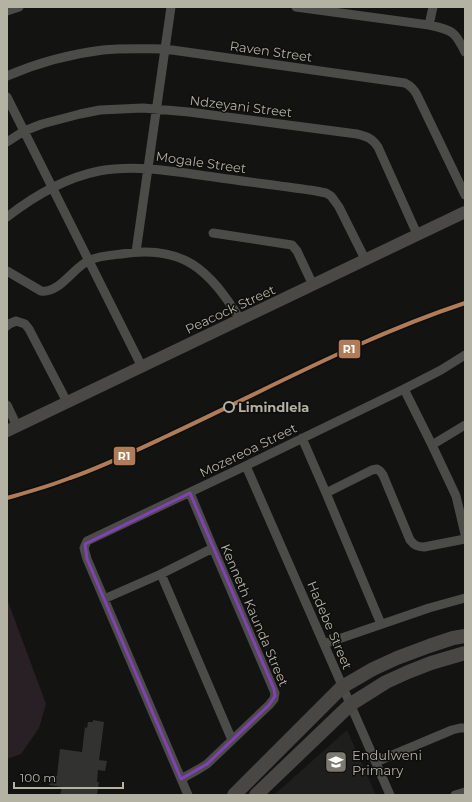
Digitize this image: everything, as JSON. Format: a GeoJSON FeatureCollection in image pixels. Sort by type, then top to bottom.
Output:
{"type":"FeatureCollection","features":[{"type":"Feature","properties":{"kind":"main road"},"geometry":{"type":"LineString","coordinates":[[234,795],[342,687],[373,669],[397,658],[429,646],[465,636]]}},
{"type":"Feature","properties":{"kind":"main road"},"geometry":{"type":"LineString","coordinates":[[256,795],[351,704],[386,682],[402,674],[431,663],[465,653]]}},
{"type":"Feature","properties":{"kind":"street"},"geometry":{"type":"LineString","coordinates":[[7,11],[19,7]]}},
{"type":"Feature","properties":{"kind":"street"},"geometry":{"type":"LineString","coordinates":[[136,252],[171,7]]}},
{"type":"Feature","properties":{"kind":"street"},"geometry":{"type":"LineString","coordinates":[[296,7],[445,28],[452,32],[460,41],[465,52]]}},
{"type":"Feature","properties":{"kind":"street"},"geometry":{"type":"LineString","coordinates":[[430,25],[433,7]]}},
{"type":"Feature","properties":{"kind":"street","name":"Raven Street"},"geometry":{"type":"LineString","coordinates":[[7,76],[44,62],[102,50],[165,49],[405,83],[414,89],[465,196]]}},
{"type":"Feature","properties":{"kind":"street"},"geometry":{"type":"LineString","coordinates":[[7,97],[142,367]]}},
{"type":"Feature","properties":{"kind":"street","name":"Ndzeyani Street"},"geometry":{"type":"LineString","coordinates":[[7,142],[24,131],[42,124],[80,114],[100,110],[137,108],[157,109],[366,136],[374,141],[382,154],[417,234]]}},
{"type":"Feature","properties":{"kind":"street","name":"Mogale Street"},"geometry":{"type":"LineString","coordinates":[[7,217],[52,187],[87,174],[99,171],[149,168],[316,191],[331,196],[339,206],[365,259]]}},
{"type":"Feature","properties":{"kind":"street","name":"Peacock Street"},"geometry":{"type":"LineString","coordinates":[[12,429],[465,212]]}},
{"type":"Feature","properties":{"kind":"street"},"geometry":{"type":"LineString","coordinates":[[214,233],[292,245],[297,251],[313,284]]}},
{"type":"Feature","properties":{"kind":"street"},"geometry":{"type":"LineString","coordinates":[[7,271],[41,291],[45,291],[58,285],[88,261],[136,252],[166,253],[186,260],[196,266],[214,282],[240,319]]}},
{"type":"Feature","properties":{"kind":"street"},"geometry":{"type":"LineString","coordinates":[[7,326],[16,321],[25,324],[29,329],[67,402]]}},
{"type":"Feature","properties":{"kind":"street","name":"Mozereoa Street"},"geometry":{"type":"LineString","coordinates":[[104,599],[87,559],[84,548],[87,541],[190,493],[404,389],[441,370],[465,355]]}},
{"type":"Feature","properties":{"kind":"street"},"geometry":{"type":"LineString","coordinates":[[404,389],[432,445],[461,494],[465,534]]}},
{"type":"Feature","properties":{"kind":"street"},"geometry":{"type":"LineString","coordinates":[[7,405],[12,429]]}},
{"type":"Feature","properties":{"kind":"street"},"geometry":{"type":"LineString","coordinates":[[432,445],[465,425]]}},
{"type":"Feature","properties":{"kind":"street"},"geometry":{"type":"LineString","coordinates":[[302,438],[381,624]]}},
{"type":"Feature","properties":{"kind":"street","name":"Hadebe Street"},"geometry":{"type":"LineString","coordinates":[[246,466],[390,795]]}},
{"type":"Feature","properties":{"kind":"street"},"geometry":{"type":"LineString","coordinates":[[326,493],[376,469],[383,475],[410,540],[417,547],[465,539]]}},
{"type":"Feature","properties":{"kind":"street","name":"Kenneth Kaunda Street"},"geometry":{"type":"LineString","coordinates":[[181,779],[203,767],[269,705],[274,699],[275,693],[190,493]]}},
{"type":"Feature","properties":{"kind":"street"},"geometry":{"type":"LineString","coordinates":[[188,795],[104,599],[161,574],[213,548]]}},
{"type":"Feature","properties":{"kind":"street"},"geometry":{"type":"LineString","coordinates":[[161,574],[232,740]]}},
{"type":"Feature","properties":{"kind":"street"},"geometry":{"type":"LineString","coordinates":[[324,644],[429,608],[465,598]]}},
{"type":"Feature","properties":{"kind":"street"},"geometry":{"type":"LineString","coordinates":[[376,762],[452,730],[465,728]]}},
{"type":"Feature","properties":{"kind":"street"},"geometry":{"type":"LineString","coordinates":[[455,795],[465,792]]}},
{"type":"Feature","properties":{"kind":"highlighted area"},"geometry":{"type":"Polygon","coordinates":[[[190,493],[274,689],[275,696],[269,705],[207,764],[181,779],[87,559],[85,544],[190,493]]]}},
{"type":"Feature","properties":{"kind":"shaded area"},"geometry":{"type":"Polygon","coordinates":[[[7,599],[46,704],[39,728],[21,754],[7,759],[7,599]]]}},
{"type":"Feature","properties":{"kind":"shaded area","name":"Endulweni Primary"},"geometry":{"type":"Polygon","coordinates":[[[347,730],[376,795],[274,795],[347,730]]]}},
{"type":"Feature","properties":{"kind":"building"},"geometry":{"type":"Polygon","coordinates":[[[93,720],[104,722],[99,760],[107,761],[105,771],[98,770],[97,782],[99,782],[97,795],[60,795],[62,787],[49,785],[51,775],[57,776],[60,749],[82,752],[85,727],[87,728],[88,722],[93,722],[93,720]]]}},
{"type":"Feature","properties":{"kind":"railway"},"geometry":{"type":"LineString","coordinates":[[7,498],[55,484],[107,463],[352,348],[465,303]]}},
{"type":"Feature","properties":{"kind":"transit line","name":"R1"},"geometry":{"type":"LineString","coordinates":[[7,498],[55,484],[107,463],[352,348],[465,303]]}},
{"type":"Feature","properties":{"kind":"place","name":"Limindlela"},"geometry":{"type":"Point","coordinates":[229,407]}},
{"type":"Feature","properties":{"kind":"place","name":"Endulweni Primary"},"geometry":{"type":"Point","coordinates":[336,762]}}]}
